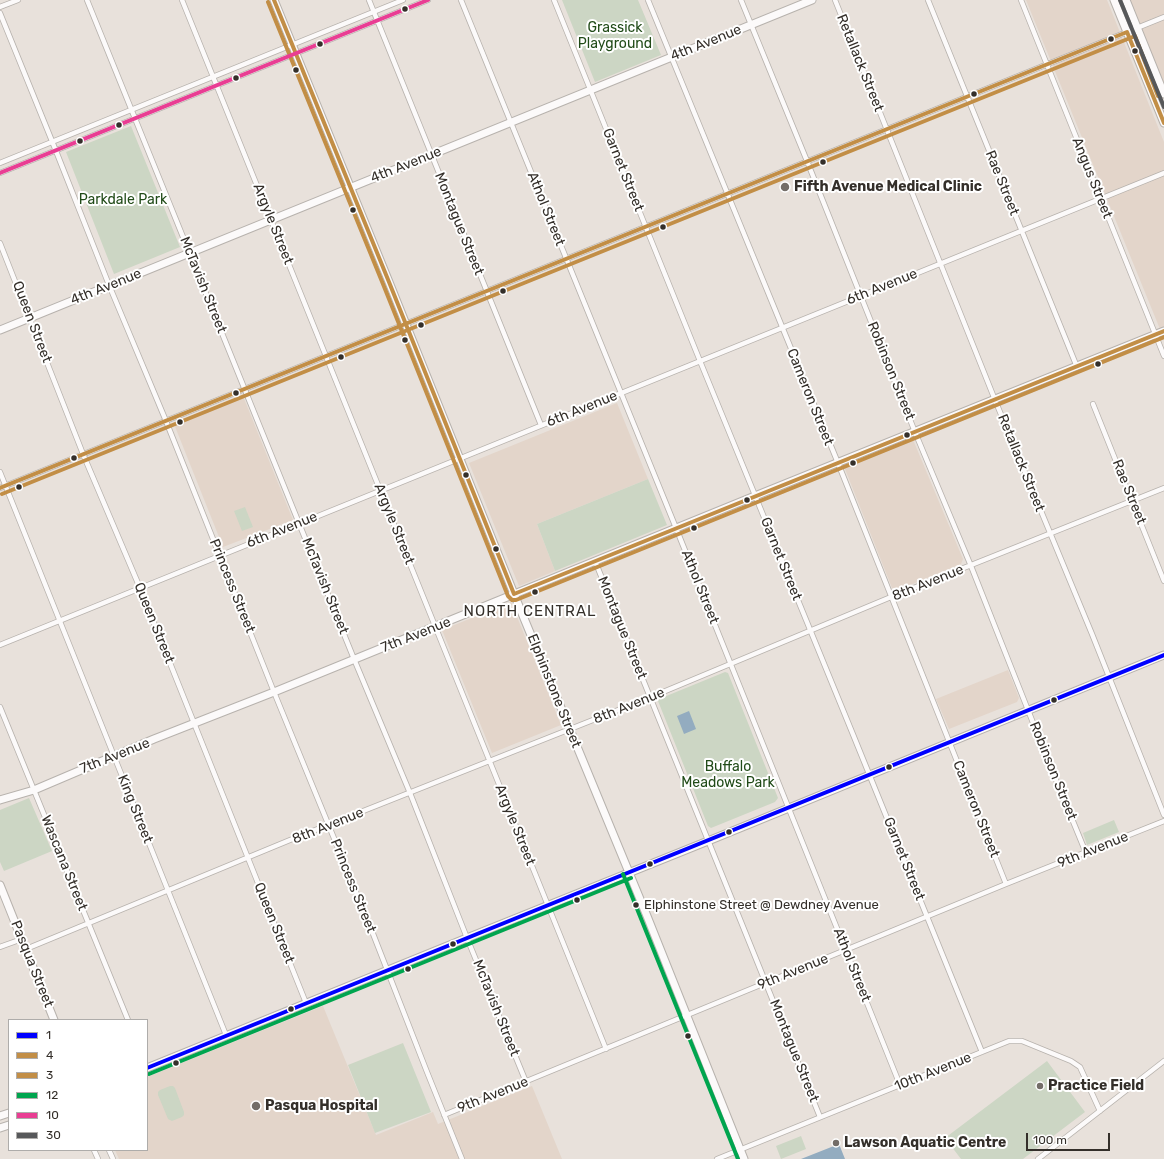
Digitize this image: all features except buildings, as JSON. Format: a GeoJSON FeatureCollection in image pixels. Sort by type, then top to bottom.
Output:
{"type":"FeatureCollection","features":[{"type":"Feature","properties":{"kind":"street"},"geometry":{"type":"LineString","coordinates":[[0,7],[18,0]]}},
{"type":"Feature","properties":{"kind":"street","name":"McTavish Street"},"geometry":{"type":"LineString","coordinates":[[87,0],[300,523],[354,660],[410,792],[467,938],[526,1082]]}},
{"type":"Feature","properties":{"kind":"street","name":"Argyle Street"},"geometry":{"type":"LineString","coordinates":[[182,0],[606,1049]]}},
{"type":"Feature","properties":{"kind":"street","name":"Elphinstone Street"},"geometry":{"type":"LineString","coordinates":[[274,0],[744,1159]]}},
{"type":"Feature","properties":{"kind":"street","name":"Montague Street"},"geometry":{"type":"LineString","coordinates":[[369,0],[541,425]]}},
{"type":"Feature","properties":{"kind":"street"},"geometry":{"type":"LineString","coordinates":[[0,163],[403,0]]}},
{"type":"Feature","properties":{"kind":"street"},"geometry":{"type":"LineString","coordinates":[[0,173],[428,0]]}},
{"type":"Feature","properties":{"kind":"street","name":"Athol Street"},"geometry":{"type":"LineString","coordinates":[[461,0],[676,528],[900,1085]]}},
{"type":"Feature","properties":{"kind":"street","name":"Garnet Street"},"geometry":{"type":"LineString","coordinates":[[554,0],[982,1052]]}},
{"type":"Feature","properties":{"kind":"street","name":"Cameron Street"},"geometry":{"type":"LineString","coordinates":[[648,0],[726,194],[838,463],[1006,884]]}},
{"type":"Feature","properties":{"kind":"street","name":"Robinson Street"},"geometry":{"type":"LineString","coordinates":[[741,0],[1086,853]]}},
{"type":"Feature","properties":{"kind":"street","name":"4th Avenue"},"geometry":{"type":"LineString","coordinates":[[0,330],[812,0]]}},
{"type":"Feature","properties":{"kind":"street","name":"Retallack Street"},"geometry":{"type":"LineString","coordinates":[[835,0],[995,400],[1164,815]]}},
{"type":"Feature","properties":{"kind":"street","name":"Rae Street"},"geometry":{"type":"LineString","coordinates":[[928,0],[1077,366]]}},
{"type":"Feature","properties":{"kind":"street","name":"Angus Street"},"geometry":{"type":"LineString","coordinates":[[1021,0],[1164,356]]}},
{"type":"Feature","properties":{"kind":"street"},"geometry":{"type":"LineString","coordinates":[[1114,0],[1164,122]]}},
{"type":"Feature","properties":{"kind":"street"},"geometry":{"type":"LineString","coordinates":[[1126,0],[1164,94]]}},
{"type":"Feature","properties":{"kind":"street","name":"Princess Street"},"geometry":{"type":"LineString","coordinates":[[0,13],[370,926],[386,970],[462,1159]]}},
{"type":"Feature","properties":{"kind":"street"},"geometry":{"type":"LineString","coordinates":[[0,488],[1164,17]]}},
{"type":"Feature","properties":{"kind":"street","name":"6th Avenue"},"geometry":{"type":"LineString","coordinates":[[0,645],[1164,173]]}},
{"type":"Feature","properties":{"kind":"street","name":"Queen Street"},"geometry":{"type":"LineString","coordinates":[[0,243],[83,454],[140,588],[306,1003]]}},
{"type":"Feature","properties":{"kind":"street","name":"7th Avenue"},"geometry":{"type":"LineString","coordinates":[[0,800],[34,790],[114,756],[1164,331]]}},
{"type":"Feature","properties":{"kind":"street","name":"Rae Street"},"geometry":{"type":"LineString","coordinates":[[1093,404],[1164,581]]}},
{"type":"Feature","properties":{"kind":"street","name":"King Street"},"geometry":{"type":"LineString","coordinates":[[0,472],[226,1035]]}},
{"type":"Feature","properties":{"kind":"street","name":"8th Avenue"},"geometry":{"type":"LineString","coordinates":[[26,949],[328,825],[651,697],[891,597],[1164,488]]}},
{"type":"Feature","properties":{"kind":"street","name":"Montague Street"},"geometry":{"type":"LineString","coordinates":[[595,561],[820,1117]]}},
{"type":"Feature","properties":{"kind":"street"},"geometry":{"type":"LineString","coordinates":[[148,1068],[1164,655]]}},
{"type":"Feature","properties":{"kind":"street","name":"Wascana Street"},"geometry":{"type":"LineString","coordinates":[[0,707],[128,1019]]}},
{"type":"Feature","properties":{"kind":"street","name":"9th Avenue"},"geometry":{"type":"LineString","coordinates":[[444,1115],[927,916],[1164,821]]}},
{"type":"Feature","properties":{"kind":"street","name":"Pasqua Street"},"geometry":{"type":"LineString","coordinates":[[0,885],[54,1019]]}},
{"type":"Feature","properties":{"kind":"street"},"geometry":{"type":"LineString","coordinates":[[0,947],[22,939]]}},
{"type":"Feature","properties":{"kind":"street","name":"10th Avenue"},"geometry":{"type":"LineString","coordinates":[[717,1159],[1009,1040],[1022,1041],[1071,1061],[1080,1067],[1100,1111]]}},
{"type":"Feature","properties":{"kind":"street"},"geometry":{"type":"LineString","coordinates":[[1038,1159],[1164,1061]]}},
{"type":"Feature","properties":{"kind":"shaded area"},"geometry":{"type":"Polygon","coordinates":[[[1026,0],[1107,0],[1164,142],[1164,339],[1026,0]]]}},
{"type":"Feature","properties":{"kind":"shaded area"},"geometry":{"type":"Polygon","coordinates":[[[1130,0],[1164,0],[1164,83],[1130,0]]]}},
{"type":"Feature","properties":{"kind":"shaded area"},"geometry":{"type":"Polygon","coordinates":[[[243,396],[293,520],[223,547],[174,424],[243,396]]]}},
{"type":"Feature","properties":{"kind":"shaded area"},"geometry":{"type":"Polygon","coordinates":[[[617,403],[648,479],[537,524],[555,571],[519,586],[469,463],[617,403]]]}},
{"type":"Feature","properties":{"kind":"shaded area"},"geometry":{"type":"Polygon","coordinates":[[[908,440],[913,440],[914,442],[963,559],[961,564],[898,590],[892,588],[845,467],[908,440]]]}},
{"type":"Feature","properties":{"kind":"shaded area"},"geometry":{"type":"Polygon","coordinates":[[[511,602],[561,725],[492,753],[442,630],[511,602]]]}},
{"type":"Feature","properties":{"kind":"shaded area"},"geometry":{"type":"Polygon","coordinates":[[[1008,670],[1019,698],[1017,702],[949,729],[936,699],[1008,670]]]}},
{"type":"Feature","properties":{"kind":"shaded area","name":"Pasqua Hospital"},"geometry":{"type":"Polygon","coordinates":[[[323,1006],[376,1135],[433,1112],[438,1124],[532,1086],[562,1159],[119,1159],[115,1151],[148,1151],[148,1077],[323,1006]]]}},
{"type":"Feature","properties":{"kind":"green space","name":"Grassick Playground"},"geometry":{"type":"Polygon","coordinates":[[[562,0],[638,0],[661,55],[595,82],[562,0]]]}},
{"type":"Feature","properties":{"kind":"green space","name":"Parkdale Park"},"geometry":{"type":"Polygon","coordinates":[[[131,126],[180,247],[114,274],[66,152],[131,126]]]}},
{"type":"Feature","properties":{"kind":"green space"},"geometry":{"type":"Polygon","coordinates":[[[648,479],[667,525],[555,571],[537,524],[648,479]]]}},
{"type":"Feature","properties":{"kind":"green space"},"geometry":{"type":"Polygon","coordinates":[[[245,507],[253,527],[242,531],[234,511],[245,507]]]}},
{"type":"Feature","properties":{"kind":"green space","name":"Buffalo Meadows Park"},"geometry":{"type":"Polygon","coordinates":[[[725,672],[728,673],[778,798],[775,802],[711,828],[708,826],[658,701],[659,699],[725,672]]]}},
{"type":"Feature","properties":{"kind":"green space"},"geometry":{"type":"Polygon","coordinates":[[[29,798],[52,851],[4,871],[0,862],[0,810],[29,798]]]}},
{"type":"Feature","properties":{"kind":"green space"},"geometry":{"type":"Polygon","coordinates":[[[1114,820],[1119,832],[1087,845],[1083,833],[1114,820]]]}},
{"type":"Feature","properties":{"kind":"green space"},"geometry":{"type":"Polygon","coordinates":[[[403,1043],[431,1112],[375,1133],[348,1065],[403,1043]]]}},
{"type":"Feature","properties":{"kind":"green space","name":"Practice Field"},"geometry":{"type":"Polygon","coordinates":[[[1047,1061],[1085,1112],[1023,1159],[961,1159],[945,1138],[1047,1061]]]}},
{"type":"Feature","properties":{"kind":"green space"},"geometry":{"type":"Polygon","coordinates":[[[170,1086],[175,1088],[184,1112],[182,1117],[172,1121],[168,1119],[158,1095],[160,1090],[170,1086]]]}},
{"type":"Feature","properties":{"kind":"green space"},"geometry":{"type":"Polygon","coordinates":[[[801,1136],[806,1149],[781,1159],[776,1146],[801,1136]]]}},
{"type":"Feature","properties":{"kind":"water"},"geometry":{"type":"Polygon","coordinates":[[[689,711],[696,729],[684,734],[677,716],[689,711]]]}},
{"type":"Feature","properties":{"kind":"water"},"geometry":{"type":"Polygon","coordinates":[[[839,1144],[845,1159],[801,1159],[839,1144]]]}},
{"type":"Feature","properties":{"kind":"transit line","name":"4"},"geometry":{"type":"LineString","coordinates":[[274,0],[514,594],[1164,331]]}},
{"type":"Feature","properties":{"kind":"transit line","name":"10"},"geometry":{"type":"LineString","coordinates":[[0,173],[428,0]]}},
{"type":"Feature","properties":{"kind":"transit line","name":"30"},"geometry":{"type":"LineString","coordinates":[[1120,0],[1164,107]]}},
{"type":"Feature","properties":{"kind":"transit line","name":"3"},"geometry":{"type":"LineString","coordinates":[[268,2],[508,596],[512,600],[516,600],[1164,337]]}},
{"type":"Feature","properties":{"kind":"transit line","name":"4"},"geometry":{"type":"LineString","coordinates":[[0,488],[1127,32],[1164,123]]}},
{"type":"Feature","properties":{"kind":"transit line","name":"3"},"geometry":{"type":"LineString","coordinates":[[2,494],[1135,36],[1158,96]]}},
{"type":"Feature","properties":{"kind":"transit line","name":"1"},"geometry":{"type":"LineString","coordinates":[[148,1068],[1164,655]]}},
{"type":"Feature","properties":{"kind":"transit line","name":"12"},"geometry":{"type":"LineString","coordinates":[[623,874],[738,1159]]}},
{"type":"Feature","properties":{"kind":"transit line","name":"12"},"geometry":{"type":"LineString","coordinates":[[149,1074],[631,878]]}},
{"type":"Feature","properties":{"kind":"place","name":"Fifth Avenue Medical Clinic"},"geometry":{"type":"Point","coordinates":[785,187]}},
{"type":"Feature","properties":{"kind":"place","name":"Elphinstone Street @ Dewdney Avenue"},"geometry":{"type":"Point","coordinates":[636,905]}},
{"type":"Feature","properties":{"kind":"place","name":"Practice Field"},"geometry":{"type":"Point","coordinates":[1040,1086]}},
{"type":"Feature","properties":{"kind":"place","name":"Pasqua Hospital"},"geometry":{"type":"Point","coordinates":[256,1106]}},
{"type":"Feature","properties":{"kind":"place","name":"Lawson Aquatic Centre"},"geometry":{"type":"Point","coordinates":[836,1143]}},
{"type":"Feature","properties":{"kind":"district","name":"NORTH CENTRAL"},"geometry":{"type":"Point","coordinates":[530,612]}}]}
